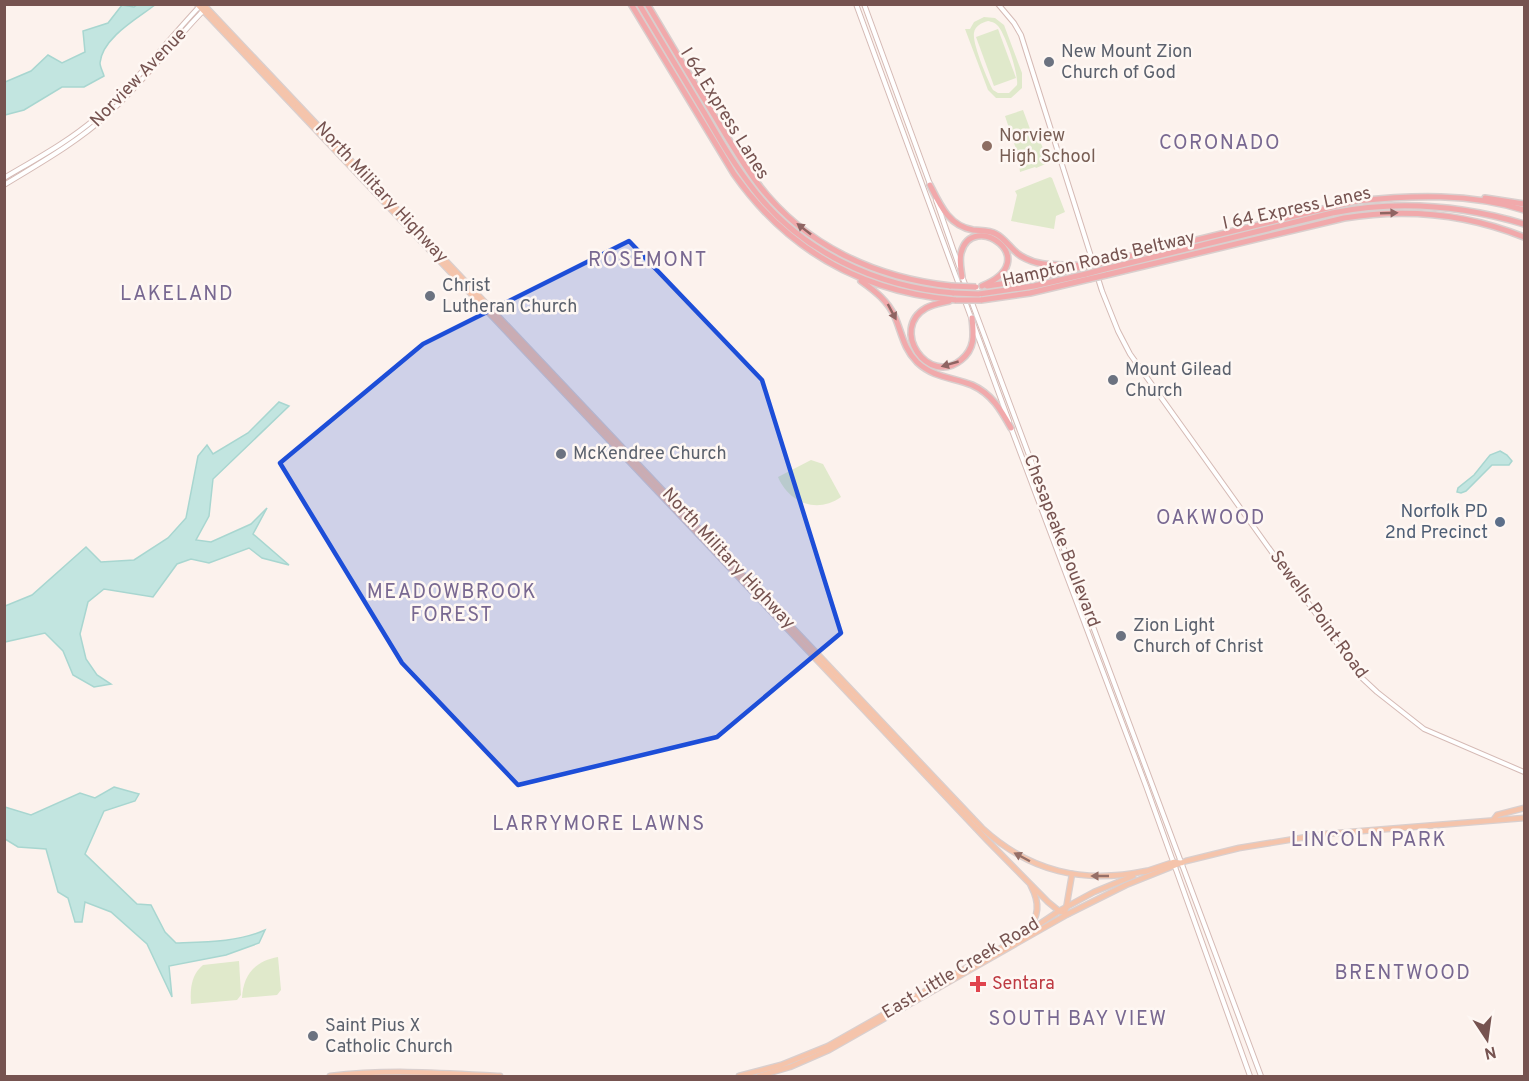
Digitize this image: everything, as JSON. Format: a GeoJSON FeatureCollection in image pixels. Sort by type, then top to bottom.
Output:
{"type":"FeatureCollection","features":[{"type":"Feature","properties":{"kind":"highway","name":"Hampton Roads Beltway"},"geometry":{"type":"LineString","coordinates":[[631,4],[723,158],[752,199],[800,244],[828,263],[877,285],[906,293],[980,297]]}},
{"type":"Feature","properties":{"kind":"highway","name":"I 64 Express Lanes"},"geometry":{"type":"LineString","coordinates":[[639,4],[743,176],[766,205],[790,228],[836,260],[868,275],[912,288],[955,297]]}},
{"type":"Feature","properties":{"kind":"highway","name":"Hampton Roads Beltway"},"geometry":{"type":"LineString","coordinates":[[647,4],[745,166],[766,194],[793,221],[820,242],[852,260],[903,278],[951,286],[979,286],[1022,281],[1356,201],[1443,196],[1496,203],[1524,210]]}},
{"type":"Feature","properties":{"kind":"highway"},"geometry":{"type":"LineString","coordinates":[[930,184],[945,213],[958,225],[996,233],[1016,252],[1036,263],[1054,266],[1085,266]]}},
{"type":"Feature","properties":{"kind":"highway"},"geometry":{"type":"LineString","coordinates":[[1443,196],[1473,196],[1524,204]]}},
{"type":"Feature","properties":{"kind":"highway","name":"I 64 Express Lanes"},"geometry":{"type":"LineString","coordinates":[[980,297],[1088,277],[1332,213],[1369,207],[1438,206],[1473,211],[1524,224]]}},
{"type":"Feature","properties":{"kind":"highway","name":"Hampton Roads Beltway"},"geometry":{"type":"LineString","coordinates":[[1106,272],[1370,214],[1417,213],[1452,217],[1496,226],[1524,237]]}},
{"type":"Feature","properties":{"kind":"highway"},"geometry":{"type":"LineString","coordinates":[[962,277],[960,257],[967,243],[983,236],[996,239],[1006,250],[1007,267],[997,279],[979,286]]}},
{"type":"Feature","properties":{"kind":"highway"},"geometry":{"type":"LineString","coordinates":[[849,274],[874,290],[887,303],[896,318],[903,341],[916,361],[934,374],[966,383],[985,393],[1000,408],[1011,429]]}},
{"type":"Feature","properties":{"kind":"highway"},"geometry":{"type":"LineString","coordinates":[[955,297],[926,308],[915,319],[911,338],[917,354],[928,363],[938,366],[957,363],[968,353],[972,345],[974,332],[972,318]]}},
{"type":"Feature","properties":{"kind":"main road","name":"Chesapeake Boulevard"},"geometry":{"type":"LineString","coordinates":[[856,4],[1250,1077]]}},
{"type":"Feature","properties":{"kind":"main road","name":"Chesapeake Boulevard"},"geometry":{"type":"LineString","coordinates":[[864,4],[962,277],[1261,1077]]}},
{"type":"Feature","properties":{"kind":"main road","name":"Sewells Point Road"},"geometry":{"type":"LineString","coordinates":[[998,4],[1021,35],[1102,291],[1130,354],[1362,678],[1422,728],[1524,772]]}},
{"type":"Feature","properties":{"kind":"main road","name":"Norview Avenue"},"geometry":{"type":"LineString","coordinates":[[4,178],[65,141],[96,118],[203,6]]}},
{"type":"Feature","properties":{"kind":"main road","name":"Norview Avenue"},"geometry":{"type":"LineString","coordinates":[[4,185],[69,145],[96,124],[117,105],[203,6]]}},
{"type":"Feature","properties":{"kind":"main road","name":"North Military Highway"},"geometry":{"type":"LineString","coordinates":[[203,6],[696,530],[982,828],[1020,856],[1055,870],[1072,874],[1107,876],[1146,871]]}},
{"type":"Feature","properties":{"kind":"main road","name":"North Military Highway"},"geometry":{"type":"LineString","coordinates":[[720,555],[978,831],[1059,911],[1068,914]]}},
{"type":"Feature","properties":{"kind":"main road","name":"East Little Creek Road"},"geometry":{"type":"LineString","coordinates":[[1494,819],[1497,815],[1524,808]]}},
{"type":"Feature","properties":{"kind":"main road","name":"East Little Creek Road"},"geometry":{"type":"LineString","coordinates":[[739,1077],[789,1062],[828,1046],[1017,939],[1066,907],[1101,889],[1146,871],[1233,849],[1324,834],[1524,818]]}},
{"type":"Feature","properties":{"kind":"main road","name":"East Little Creek Road"},"geometry":{"type":"LineString","coordinates":[[759,1077],[790,1067],[840,1045],[1068,914],[1126,885],[1174,865]]}},
{"type":"Feature","properties":{"kind":"main road"},"geometry":{"type":"LineString","coordinates":[[1055,870],[1066,877],[1070,887]]}},
{"type":"Feature","properties":{"kind":"main road"},"geometry":{"type":"LineString","coordinates":[[1068,914],[1066,907],[1072,874]]}},
{"type":"Feature","properties":{"kind":"main road"},"geometry":{"type":"LineString","coordinates":[[1017,939],[1031,925],[1038,908],[1036,896],[1026,878]]}},
{"type":"Feature","properties":{"kind":"main road"},"geometry":{"type":"LineString","coordinates":[[330,1077],[365,1072],[405,1071],[500,1077]]}},
{"type":"Feature","properties":{"kind":"highlighted area"},"geometry":{"type":"Polygon","coordinates":[[[629,241],[762,380],[841,633],[717,737],[518,785],[402,663],[280,463],[423,344],[629,241]]]}},
{"type":"Feature","properties":{"kind":"green space"},"geometry":{"type":"Polygon","coordinates":[[[984,17],[995,18],[1004,25],[1022,73],[1022,88],[1011,98],[996,98],[988,90],[965,29],[970,29],[974,22],[984,17]],[[988,21],[976,28],[975,45],[993,90],[998,93],[1009,93],[1017,85],[1014,63],[1000,29],[995,23],[988,21]]]}},
{"type":"Feature","properties":{"kind":"green space"},"geometry":{"type":"Polygon","coordinates":[[[998,29],[1016,78],[994,86],[976,37],[998,29]]]}},
{"type":"Feature","properties":{"kind":"green space"},"geometry":{"type":"Polygon","coordinates":[[[1023,110],[1033,137],[1037,135],[1049,161],[1036,168],[1020,172],[1018,155],[1005,116],[1023,110]]]}},
{"type":"Feature","properties":{"kind":"green space"},"geometry":{"type":"Polygon","coordinates":[[[1050,177],[1065,212],[1056,216],[1054,229],[1011,221],[1017,195],[1015,191],[1050,177]]]}},
{"type":"Feature","properties":{"kind":"green space"},"geometry":{"type":"Polygon","coordinates":[[[811,460],[823,464],[841,497],[823,505],[813,505],[796,499],[783,486],[778,477],[811,460]]]}},
{"type":"Feature","properties":{"kind":"green space"},"geometry":{"type":"Polygon","coordinates":[[[278,957],[281,990],[277,995],[242,998],[245,982],[252,970],[263,962],[278,957]]]}},
{"type":"Feature","properties":{"kind":"green space"},"geometry":{"type":"Polygon","coordinates":[[[239,961],[241,995],[237,1000],[191,1004],[192,983],[196,973],[203,965],[239,961]]]}},
{"type":"Feature","properties":{"kind":"water"},"geometry":{"type":"Polygon","coordinates":[[[122,5],[134,7],[155,5],[122,30],[107,45],[100,63],[104,76],[84,87],[62,87],[24,110],[5,115],[5,82],[31,71],[48,55],[62,63],[85,52],[83,31],[108,23],[122,5]]]}},
{"type":"Feature","properties":{"kind":"water"},"geometry":{"type":"Polygon","coordinates":[[[279,402],[289,406],[213,479],[209,516],[196,540],[211,542],[251,524],[267,508],[253,534],[289,565],[262,558],[249,548],[209,563],[191,559],[177,564],[153,597],[104,589],[88,602],[80,634],[86,659],[97,675],[111,684],[94,687],[73,675],[63,651],[45,633],[5,642],[5,606],[32,595],[86,547],[101,562],[134,560],[168,538],[186,518],[198,456],[207,445],[213,454],[248,433],[279,402]]]}},
{"type":"Feature","properties":{"kind":"water"},"geometry":{"type":"Polygon","coordinates":[[[1500,451],[1512,461],[1509,465],[1492,465],[1466,491],[1457,492],[1458,488],[1474,475],[1490,455],[1500,451]]]}},
{"type":"Feature","properties":{"kind":"water"},"geometry":{"type":"Polygon","coordinates":[[[114,787],[139,794],[135,801],[104,811],[85,854],[137,904],[151,905],[165,932],[176,943],[233,939],[265,930],[259,943],[226,955],[169,966],[172,997],[147,944],[111,912],[85,902],[82,922],[75,922],[68,898],[58,892],[46,849],[18,847],[5,839],[5,807],[31,815],[80,793],[95,798],[114,787]]]}},
{"type":"Feature","properties":{"kind":"place","name":"New Mount Zion Church of God"},"geometry":{"type":"Point","coordinates":[1049,62]}},
{"type":"Feature","properties":{"kind":"place","name":"Norview High School"},"geometry":{"type":"Point","coordinates":[987,146]}},
{"type":"Feature","properties":{"kind":"place","name":"Christ Lutheran Church"},"geometry":{"type":"Point","coordinates":[430,296]}},
{"type":"Feature","properties":{"kind":"place","name":"Mount Gilead Church"},"geometry":{"type":"Point","coordinates":[1113,380]}},
{"type":"Feature","properties":{"kind":"place","name":"McKendree Church"},"geometry":{"type":"Point","coordinates":[561,454]}},
{"type":"Feature","properties":{"kind":"place","name":"Norfolk PD 2nd Precinct"},"geometry":{"type":"Point","coordinates":[1500,522]}},
{"type":"Feature","properties":{"kind":"place","name":"Zion Light Church of Christ"},"geometry":{"type":"Point","coordinates":[1121,636]}},
{"type":"Feature","properties":{"kind":"place","name":"Sentara"},"geometry":{"type":"Point","coordinates":[978,984]}},
{"type":"Feature","properties":{"kind":"place","name":"Saint Pius X Catholic Church"},"geometry":{"type":"Point","coordinates":[313,1036]}},
{"type":"Feature","properties":{"kind":"district","name":"CORONADO"},"geometry":{"type":"Point","coordinates":[1220,144]}},
{"type":"Feature","properties":{"kind":"district","name":"ROSEMONT"},"geometry":{"type":"Point","coordinates":[648,261]}},
{"type":"Feature","properties":{"kind":"district","name":"LAKELAND"},"geometry":{"type":"Point","coordinates":[177,295]}},
{"type":"Feature","properties":{"kind":"district","name":"OAKWOOD"},"geometry":{"type":"Point","coordinates":[1211,519]}},
{"type":"Feature","properties":{"kind":"district","name":"MEADOWBROOK FOREST"},"geometry":{"type":"Point","coordinates":[452,604]}},
{"type":"Feature","properties":{"kind":"district","name":"LARRYMORE LAWNS"},"geometry":{"type":"Point","coordinates":[599,825]}},
{"type":"Feature","properties":{"kind":"district","name":"LINCOLN PARK"},"geometry":{"type":"Point","coordinates":[1369,841]}},
{"type":"Feature","properties":{"kind":"district","name":"BRENTWOOD"},"geometry":{"type":"Point","coordinates":[1403,974]}},
{"type":"Feature","properties":{"kind":"district","name":"SOUTH BAY VIEW"},"geometry":{"type":"Point","coordinates":[1078,1020]}}]}
